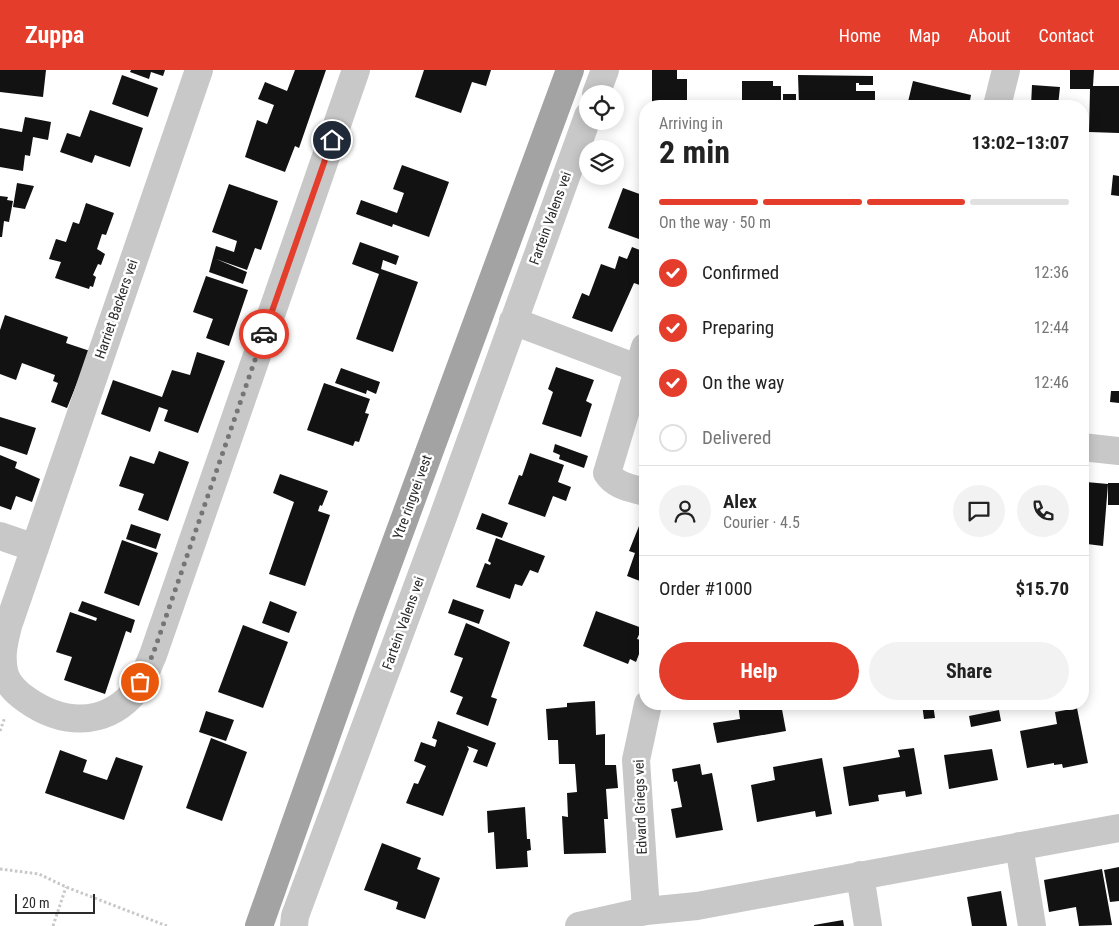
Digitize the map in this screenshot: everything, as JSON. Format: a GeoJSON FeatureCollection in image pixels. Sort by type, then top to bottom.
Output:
{"type":"FeatureCollection","features":[{"type":"Feature","properties":{"kind":"main road","name":"Ytre ringvei vest"},"geometry":{"type":"LineString","coordinates":[[259,926],[368,618],[570,70]]}},
{"type":"Feature","properties":{"kind":"street","name":"Harriet Backers vei"},"geometry":{"type":"LineString","coordinates":[[199,70],[8,626],[2,654],[5,676],[15,691],[55,716],[78,720],[100,717],[132,695],[153,654],[356,70]]}},
{"type":"Feature","properties":{"kind":"street"},"geometry":{"type":"LineString","coordinates":[[599,85],[605,70]]}},
{"type":"Feature","properties":{"kind":"street"},"geometry":{"type":"LineString","coordinates":[[999,100],[1006,70]]}},
{"type":"Feature","properties":{"kind":"street","name":"Fartein Valens vei"},"geometry":{"type":"LineString","coordinates":[[294,926],[295,916],[583,130]]}},
{"type":"Feature","properties":{"kind":"street"},"geometry":{"type":"LineString","coordinates":[[513,321],[639,356]]}},
{"type":"Feature","properties":{"kind":"street"},"geometry":{"type":"LineString","coordinates":[[639,365],[622,429],[607,473],[611,480],[620,485],[639,490]]}},
{"type":"Feature","properties":{"kind":"street"},"geometry":{"type":"LineString","coordinates":[[1089,449],[1119,451]]}},
{"type":"Feature","properties":{"kind":"street"},"geometry":{"type":"LineString","coordinates":[[0,536],[35,548]]}},
{"type":"Feature","properties":{"kind":"street","name":"Edvard Griegs vei"},"geometry":{"type":"LineString","coordinates":[[646,911],[636,760],[647,710]]}},
{"type":"Feature","properties":{"kind":"street"},"geometry":{"type":"LineString","coordinates":[[579,926],[646,911],[698,916],[860,875],[1119,828]]}},
{"type":"Feature","properties":{"kind":"street"},"geometry":{"type":"LineString","coordinates":[[1019,846],[1032,926]]}},
{"type":"Feature","properties":{"kind":"street"},"geometry":{"type":"LineString","coordinates":[[860,875],[868,926]]}},
{"type":"Feature","properties":{"kind":"path"},"geometry":{"type":"LineString","coordinates":[[0,869],[39,874],[66,887],[166,926]]}},
{"type":"Feature","properties":{"kind":"path"},"geometry":{"type":"LineString","coordinates":[[53,926],[66,887]]}},
{"type":"Feature","properties":{"kind":"building"},"geometry":{"type":"Polygon","coordinates":[[[0,70],[46,70],[43,97],[0,92],[0,70]]]}},
{"type":"Feature","properties":{"kind":"building"},"geometry":{"type":"Polygon","coordinates":[[[131,70],[165,70],[163,76],[151,72],[149,79],[130,72],[131,70]]]}},
{"type":"Feature","properties":{"kind":"building"},"geometry":{"type":"Polygon","coordinates":[[[295,70],[326,70],[299,148],[295,146],[285,172],[245,157],[257,120],[267,124],[274,105],[258,99],[265,82],[287,91],[295,70]]]}},
{"type":"Feature","properties":{"kind":"building"},"geometry":{"type":"Polygon","coordinates":[[[424,70],[491,70],[486,86],[472,82],[461,113],[415,97],[424,70]]]}},
{"type":"Feature","properties":{"kind":"building"},"geometry":{"type":"Polygon","coordinates":[[[652,70],[677,70],[677,79],[687,79],[687,100],[652,100],[652,70]]]}},
{"type":"Feature","properties":{"kind":"building"},"geometry":{"type":"Polygon","coordinates":[[[1070,70],[1094,70],[1093,86],[1119,86],[1119,133],[1089,132],[1090,89],[1070,89],[1070,70]]]}},
{"type":"Feature","properties":{"kind":"building"},"geometry":{"type":"Polygon","coordinates":[[[122,75],[158,88],[148,117],[112,104],[122,75]]]}},
{"type":"Feature","properties":{"kind":"building"},"geometry":{"type":"Polygon","coordinates":[[[798,75],[873,76],[873,85],[859,85],[859,83],[856,83],[856,91],[875,91],[875,100],[799,100],[798,75]]]}},
{"type":"Feature","properties":{"kind":"building"},"geometry":{"type":"Polygon","coordinates":[[[742,81],[773,81],[773,86],[781,86],[781,100],[742,100],[742,81]]]}},
{"type":"Feature","properties":{"kind":"building"},"geometry":{"type":"Polygon","coordinates":[[[913,81],[971,95],[970,100],[908,100],[913,81]]]}},
{"type":"Feature","properties":{"kind":"building"},"geometry":{"type":"Polygon","coordinates":[[[1032,85],[1060,87],[1059,100],[1031,100],[1032,85]]]}},
{"type":"Feature","properties":{"kind":"building"},"geometry":{"type":"Polygon","coordinates":[[[783,94],[796,94],[796,100],[783,100],[783,94]]]}},
{"type":"Feature","properties":{"kind":"building"},"geometry":{"type":"Polygon","coordinates":[[[90,110],[143,128],[130,167],[95,155],[92,163],[60,152],[67,133],[80,137],[90,110]]]}},
{"type":"Feature","properties":{"kind":"building"},"geometry":{"type":"Polygon","coordinates":[[[25,117],[51,122],[48,140],[33,137],[30,156],[25,155],[23,171],[0,167],[0,128],[22,132],[25,117]]]}},
{"type":"Feature","properties":{"kind":"building"},"geometry":{"type":"Polygon","coordinates":[[[402,165],[449,182],[429,237],[393,224],[392,227],[356,214],[361,200],[397,213],[404,193],[393,189],[402,165]]]}},
{"type":"Feature","properties":{"kind":"building"},"geometry":{"type":"Polygon","coordinates":[[[1113,175],[1119,176],[1119,196],[1111,195],[1113,175]]]}},
{"type":"Feature","properties":{"kind":"building"},"geometry":{"type":"Polygon","coordinates":[[[17,183],[34,186],[25,209],[13,207],[17,183]]]}},
{"type":"Feature","properties":{"kind":"building"},"geometry":{"type":"Polygon","coordinates":[[[229,184],[278,201],[261,250],[255,248],[247,270],[216,259],[247,272],[243,284],[209,272],[216,246],[234,252],[237,241],[212,232],[229,184]]]}},
{"type":"Feature","properties":{"kind":"building"},"geometry":{"type":"Polygon","coordinates":[[[623,188],[639,194],[639,239],[608,228],[623,188]]]}},
{"type":"Feature","properties":{"kind":"building"},"geometry":{"type":"Polygon","coordinates":[[[0,196],[8,197],[7,200],[13,201],[9,222],[4,221],[2,237],[0,237],[0,196]]]}},
{"type":"Feature","properties":{"kind":"building"},"geometry":{"type":"Polygon","coordinates":[[[86,203],[114,213],[106,235],[102,234],[97,249],[105,254],[101,265],[98,264],[93,275],[96,277],[93,287],[90,286],[89,289],[55,278],[61,262],[49,259],[56,239],[66,242],[73,222],[79,224],[86,203]]]}},
{"type":"Feature","properties":{"kind":"building"},"geometry":{"type":"Polygon","coordinates":[[[360,242],[399,256],[396,265],[383,260],[381,269],[418,282],[393,352],[356,339],[379,274],[352,264],[360,242]]]}},
{"type":"Feature","properties":{"kind":"building"},"geometry":{"type":"Polygon","coordinates":[[[632,247],[639,250],[639,285],[634,283],[612,332],[572,318],[582,293],[589,296],[601,264],[615,269],[619,256],[627,259],[632,247]]]}},
{"type":"Feature","properties":{"kind":"building"},"geometry":{"type":"Polygon","coordinates":[[[206,276],[248,290],[229,346],[206,338],[213,319],[193,312],[206,276]]]}},
{"type":"Feature","properties":{"kind":"building"},"geometry":{"type":"Polygon","coordinates":[[[5,315],[68,337],[66,343],[90,351],[67,408],[51,402],[58,383],[53,381],[55,375],[22,363],[16,380],[0,374],[0,330],[5,315]]]}},
{"type":"Feature","properties":{"kind":"building"},"geometry":{"type":"Polygon","coordinates":[[[197,352],[225,361],[198,433],[164,421],[168,410],[159,407],[150,432],[101,414],[113,380],[162,397],[172,370],[190,375],[197,352]]]}},
{"type":"Feature","properties":{"kind":"building"},"geometry":{"type":"Polygon","coordinates":[[[556,367],[594,380],[586,401],[592,404],[581,437],[542,424],[553,392],[548,389],[556,367]]]}},
{"type":"Feature","properties":{"kind":"building"},"geometry":{"type":"Polygon","coordinates":[[[341,368],[380,382],[376,394],[367,390],[366,394],[335,383],[341,368]]]}},
{"type":"Feature","properties":{"kind":"building"},"geometry":{"type":"Polygon","coordinates":[[[324,383],[370,399],[365,413],[369,414],[359,442],[355,441],[353,446],[307,430],[324,383]]]}},
{"type":"Feature","properties":{"kind":"building"},"geometry":{"type":"Polygon","coordinates":[[[1111,391],[1119,391],[1119,403],[1110,402],[1111,391]]]}},
{"type":"Feature","properties":{"kind":"building"},"geometry":{"type":"Polygon","coordinates":[[[0,417],[36,428],[27,455],[0,446],[0,417]]]}},
{"type":"Feature","properties":{"kind":"building"},"geometry":{"type":"Polygon","coordinates":[[[555,444],[588,456],[584,468],[559,459],[560,455],[553,452],[555,444]]]}},
{"type":"Feature","properties":{"kind":"building"},"geometry":{"type":"Polygon","coordinates":[[[159,451],[189,462],[168,521],[138,510],[144,494],[119,486],[130,456],[154,464],[159,451]]]}},
{"type":"Feature","properties":{"kind":"building"},"geometry":{"type":"Polygon","coordinates":[[[530,453],[564,465],[558,482],[571,487],[566,501],[553,496],[545,517],[508,504],[519,475],[522,476],[530,453]]]}},
{"type":"Feature","properties":{"kind":"building"},"geometry":{"type":"Polygon","coordinates":[[[0,455],[17,462],[15,468],[40,479],[32,502],[16,496],[11,510],[0,506],[0,455]]]}},
{"type":"Feature","properties":{"kind":"building"},"geometry":{"type":"Polygon","coordinates":[[[280,474],[328,491],[318,511],[330,515],[305,586],[269,574],[294,502],[273,493],[280,474]]]}},
{"type":"Feature","properties":{"kind":"building"},"geometry":{"type":"Polygon","coordinates":[[[1089,482],[1108,484],[1103,546],[1089,544],[1089,482]]]}},
{"type":"Feature","properties":{"kind":"building"},"geometry":{"type":"Polygon","coordinates":[[[1108,483],[1119,483],[1119,505],[1108,505],[1108,483]]]}},
{"type":"Feature","properties":{"kind":"building"},"geometry":{"type":"Polygon","coordinates":[[[482,513],[508,523],[502,538],[476,529],[482,513]]]}},
{"type":"Feature","properties":{"kind":"building"},"geometry":{"type":"Polygon","coordinates":[[[131,524],[161,534],[156,549],[126,539],[131,524]]]}},
{"type":"Feature","properties":{"kind":"building"},"geometry":{"type":"Polygon","coordinates":[[[639,526],[639,581],[627,576],[635,553],[629,551],[639,526]]]}},
{"type":"Feature","properties":{"kind":"building"},"geometry":{"type":"Polygon","coordinates":[[[496,538],[545,556],[538,573],[530,570],[522,586],[515,584],[510,599],[476,587],[485,563],[490,565],[491,563],[488,561],[496,538]]]}},
{"type":"Feature","properties":{"kind":"building"},"geometry":{"type":"Polygon","coordinates":[[[122,540],[158,553],[139,606],[104,593],[122,540]]]}},
{"type":"Feature","properties":{"kind":"building"},"geometry":{"type":"Polygon","coordinates":[[[453,599],[484,610],[479,624],[448,613],[453,599]]]}},
{"type":"Feature","properties":{"kind":"building"},"geometry":{"type":"Polygon","coordinates":[[[82,601],[135,620],[131,633],[126,631],[105,694],[64,680],[72,657],[56,652],[70,612],[96,621],[97,618],[78,611],[82,601]]]}},
{"type":"Feature","properties":{"kind":"building"},"geometry":{"type":"Polygon","coordinates":[[[270,601],[297,612],[289,633],[262,623],[270,601]]]}},
{"type":"Feature","properties":{"kind":"building"},"geometry":{"type":"Polygon","coordinates":[[[596,611],[639,627],[637,639],[639,640],[639,654],[636,662],[630,659],[628,664],[583,646],[596,611]]]}},
{"type":"Feature","properties":{"kind":"building"},"geometry":{"type":"Polygon","coordinates":[[[466,623],[510,642],[491,697],[497,699],[488,726],[456,714],[463,697],[450,692],[463,658],[454,655],[466,623]]]}},
{"type":"Feature","properties":{"kind":"building"},"geometry":{"type":"Polygon","coordinates":[[[243,625],[288,642],[263,708],[218,692],[243,625]]]}},
{"type":"Feature","properties":{"kind":"building"},"geometry":{"type":"Polygon","coordinates":[[[595,701],[596,735],[605,734],[605,765],[616,765],[618,788],[606,789],[608,819],[604,819],[606,853],[564,854],[562,816],[568,817],[567,793],[577,792],[575,764],[559,764],[558,740],[548,740],[546,709],[567,707],[567,703],[595,701]]]}},
{"type":"Feature","properties":{"kind":"building"},"geometry":{"type":"Polygon","coordinates":[[[739,710],[782,710],[786,731],[717,743],[713,723],[740,719],[739,710]]]}},
{"type":"Feature","properties":{"kind":"building"},"geometry":{"type":"Polygon","coordinates":[[[923,710],[934,710],[935,718],[924,719],[923,710]]]}},
{"type":"Feature","properties":{"kind":"building"},"geometry":{"type":"Polygon","coordinates":[[[999,710],[1001,721],[971,727],[969,716],[999,710]]]}},
{"type":"Feature","properties":{"kind":"building"},"geometry":{"type":"Polygon","coordinates":[[[1077,710],[1088,763],[1063,768],[1062,764],[1054,765],[1054,763],[1027,768],[1020,731],[1057,724],[1055,712],[1077,710]]]}},
{"type":"Feature","properties":{"kind":"building"},"geometry":{"type":"Polygon","coordinates":[[[206,711],[234,720],[226,741],[199,732],[206,711]]]}},
{"type":"Feature","properties":{"kind":"building"},"geometry":{"type":"Polygon","coordinates":[[[438,721],[496,743],[487,767],[473,762],[478,750],[467,746],[469,749],[443,816],[406,803],[414,783],[418,784],[426,766],[414,761],[421,742],[435,747],[437,740],[432,738],[438,721]]]}},
{"type":"Feature","properties":{"kind":"building"},"geometry":{"type":"Polygon","coordinates":[[[211,738],[247,752],[222,821],[186,808],[211,738]]]}},
{"type":"Feature","properties":{"kind":"building"},"geometry":{"type":"Polygon","coordinates":[[[914,748],[922,794],[906,797],[905,791],[878,795],[879,801],[849,806],[843,767],[900,757],[898,750],[914,748]]]}},
{"type":"Feature","properties":{"kind":"building"},"geometry":{"type":"Polygon","coordinates":[[[992,749],[998,780],[949,789],[944,755],[992,749]]]}},
{"type":"Feature","properties":{"kind":"building"},"geometry":{"type":"Polygon","coordinates":[[[60,750],[87,760],[83,772],[107,780],[116,757],[143,766],[124,820],[45,793],[60,750]]]}},
{"type":"Feature","properties":{"kind":"building"},"geometry":{"type":"Polygon","coordinates":[[[822,758],[832,814],[816,817],[815,811],[757,822],[751,785],[775,780],[773,767],[822,758]]]}},
{"type":"Feature","properties":{"kind":"building"},"geometry":{"type":"Polygon","coordinates":[[[700,764],[702,775],[712,773],[723,830],[676,838],[671,809],[682,807],[677,781],[674,782],[672,769],[700,764]]]}},
{"type":"Feature","properties":{"kind":"building"},"geometry":{"type":"Polygon","coordinates":[[[525,807],[527,839],[530,839],[531,850],[527,851],[528,867],[496,869],[494,832],[488,833],[487,811],[525,807]]]}},
{"type":"Feature","properties":{"kind":"building"},"geometry":{"type":"Polygon","coordinates":[[[382,843],[421,858],[417,869],[440,878],[425,919],[396,909],[398,902],[364,890],[382,843]]]}},
{"type":"Feature","properties":{"kind":"building"},"geometry":{"type":"Polygon","coordinates":[[[1119,867],[1119,901],[1110,902],[1104,870],[1119,867]]]}},
{"type":"Feature","properties":{"kind":"building"},"geometry":{"type":"Polygon","coordinates":[[[1102,869],[1112,925],[1079,926],[1076,907],[1049,912],[1044,880],[1102,869]]]}},
{"type":"Feature","properties":{"kind":"building"},"geometry":{"type":"Polygon","coordinates":[[[1001,891],[1007,926],[972,926],[967,897],[1001,891]]]}},
{"type":"Feature","properties":{"kind":"building"},"geometry":{"type":"Polygon","coordinates":[[[843,920],[844,926],[814,926],[814,925],[843,920]]]}},
{"type":"Feature","properties":{"kind":"way so far"},"geometry":{"type":"LineString","coordinates":[[140,682],[153,654],[264,334]]}},
{"type":"Feature","properties":{"kind":"route"},"geometry":{"type":"LineString","coordinates":[[264,334],[332,140]]}}]}
